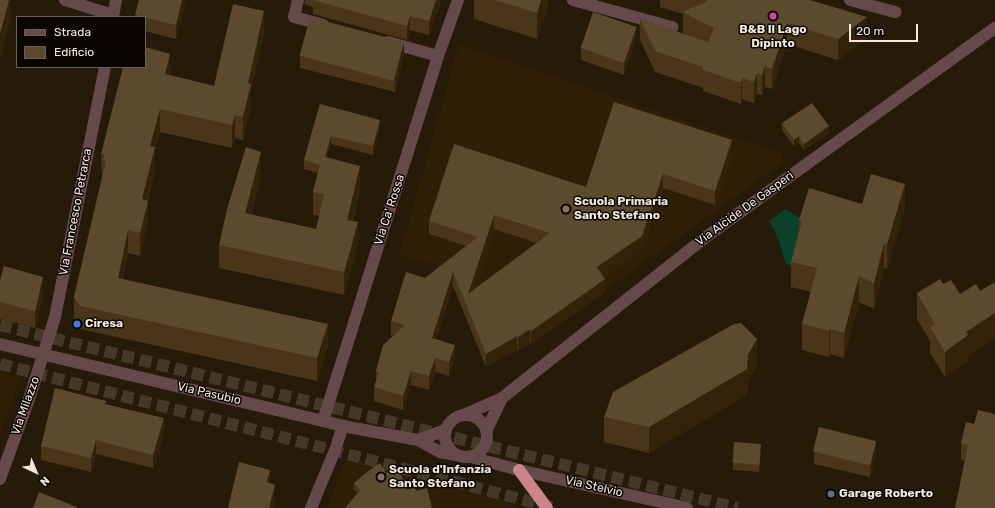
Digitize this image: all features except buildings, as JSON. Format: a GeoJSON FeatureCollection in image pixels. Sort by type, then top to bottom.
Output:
{"type":"FeatureCollection","features":[{"type":"Feature","properties":{"kind":"highway"},"geometry":{"type":"LineString","coordinates":[[519,470],[547,508]]}},
{"type":"Feature","properties":{"kind":"street"},"geometry":{"type":"LineString","coordinates":[[65,0],[113,16],[116,0]]}},
{"type":"Feature","properties":{"kind":"street"},"geometry":{"type":"LineString","coordinates":[[298,0],[294,17],[332,27]]}},
{"type":"Feature","properties":{"kind":"street","name":"Via Ca' Rossa"},"geometry":{"type":"LineString","coordinates":[[323,422],[438,56],[458,0]]}},
{"type":"Feature","properties":{"kind":"street"},"geometry":{"type":"LineString","coordinates":[[573,0],[672,27]]}},
{"type":"Feature","properties":{"kind":"street"},"geometry":{"type":"LineString","coordinates":[[850,0],[894,12]]}},
{"type":"Feature","properties":{"kind":"street","name":"Via Alcide De Gasperi"},"geometry":{"type":"LineString","coordinates":[[466,414],[502,398],[706,237],[995,28]]}},
{"type":"Feature","properties":{"kind":"street"},"geometry":{"type":"LineString","coordinates":[[378,40],[438,56]]}},
{"type":"Feature","properties":{"kind":"street","name":"Via Francesco Petrarca"},"geometry":{"type":"LineString","coordinates":[[44,356],[55,317],[105,68]]}},
{"type":"Feature","properties":{"kind":"street","name":"Via Pasubio"},"geometry":{"type":"LineString","coordinates":[[0,344],[44,356],[323,422],[418,440],[440,452],[456,455]]}},
{"type":"Feature","properties":{"kind":"street","name":"Via Milazzo"},"geometry":{"type":"LineString","coordinates":[[0,479],[44,356]]}},
{"type":"Feature","properties":{"kind":"street","name":"Via Alcide De Gasperi"},"geometry":{"type":"LineString","coordinates":[[487,429],[502,398]]}},
{"type":"Feature","properties":{"kind":"street"},"geometry":{"type":"LineString","coordinates":[[466,414],[479,418],[487,429],[488,436],[483,450],[470,457],[456,455],[446,444],[446,430],[453,419],[466,414]]}},
{"type":"Feature","properties":{"kind":"street"},"geometry":{"type":"LineString","coordinates":[[311,508],[343,426]]}},
{"type":"Feature","properties":{"kind":"street"},"geometry":{"type":"LineString","coordinates":[[418,440],[446,430]]}},
{"type":"Feature","properties":{"kind":"street"},"geometry":{"type":"LineString","coordinates":[[486,443],[501,465]]}},
{"type":"Feature","properties":{"kind":"street","name":"Via Stelvio"},"geometry":{"type":"LineString","coordinates":[[470,457],[519,470],[687,508]]}},
{"type":"Feature","properties":{"kind":"shaded area","name":"Scuola Primaria Santo Stefano"},"geometry":{"type":"Polygon","coordinates":[[[459,44],[782,153],[784,162],[531,344],[504,357],[470,273],[399,256],[459,44]]]}},
{"type":"Feature","properties":{"kind":"shaded area"},"geometry":{"type":"Polygon","coordinates":[[[0,372],[21,377],[0,435],[0,372]]]}},
{"type":"Feature","properties":{"kind":"shaded area","name":"Scuola d'Infanzia Santo Stefano"},"geometry":{"type":"Polygon","coordinates":[[[346,458],[500,496],[516,508],[327,508],[346,458]]]}},
{"type":"Feature","properties":{"kind":"green space"},"geometry":{"type":"Polygon","coordinates":[[[785,209],[804,220],[792,266],[786,264],[778,238],[769,221],[785,209]]]}},
{"type":"Feature","properties":{"kind":"tunnel"},"geometry":{"type":"LineString","coordinates":[[0,325],[738,508]]}},
{"type":"Feature","properties":{"kind":"tunnel"},"geometry":{"type":"LineString","coordinates":[[0,364],[555,508]]}},
{"type":"Feature","properties":{"kind":"place","name":"B&B Il Lago Dipinto"},"geometry":{"type":"Point","coordinates":[773,16]}},
{"type":"Feature","properties":{"kind":"place","name":"Scuola Primaria Santo Stefano"},"geometry":{"type":"Point","coordinates":[566,209]}},
{"type":"Feature","properties":{"kind":"place","name":"Ciresa"},"geometry":{"type":"Point","coordinates":[77,324]}},
{"type":"Feature","properties":{"kind":"place","name":"Scuola d'Infanzia Santo Stefano"},"geometry":{"type":"Point","coordinates":[381,477]}},
{"type":"Feature","properties":{"kind":"place","name":"Garage Roberto"},"geometry":{"type":"Point","coordinates":[831,494]}}]}
